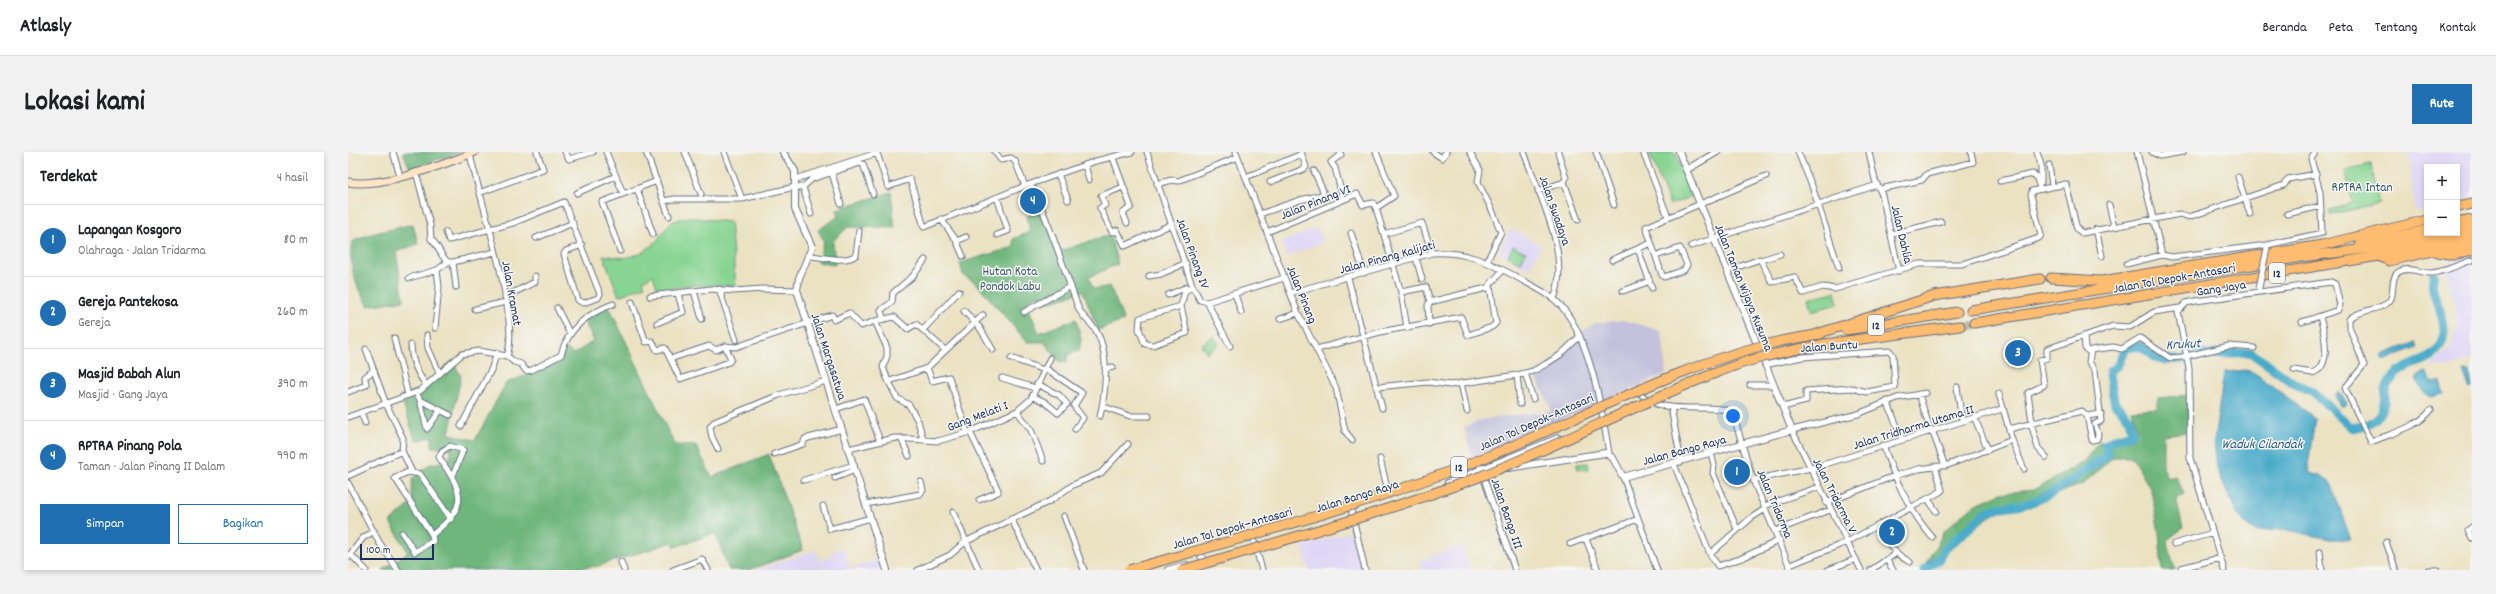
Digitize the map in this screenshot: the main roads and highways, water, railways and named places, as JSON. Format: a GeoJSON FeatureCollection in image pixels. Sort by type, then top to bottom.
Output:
{"type":"FeatureCollection","features":[{"type":"Feature","properties":{"kind":"highway"},"geometry":{"type":"LineString","coordinates":[[2460,206],[2472,204]]}},
{"type":"Feature","properties":{"kind":"highway"},"geometry":{"type":"LineString","coordinates":[[2460,212],[2472,210]]}},
{"type":"Feature","properties":{"kind":"highway"},"geometry":{"type":"LineString","coordinates":[[2277,253],[2424,216]]}},
{"type":"Feature","properties":{"kind":"highway"},"geometry":{"type":"LineString","coordinates":[[2460,222],[2472,220]]}},
{"type":"Feature","properties":{"kind":"highway"},"geometry":{"type":"LineString","coordinates":[[2051,278],[2102,281],[2322,245],[2424,221]]}},
{"type":"Feature","properties":{"kind":"highway"},"geometry":{"type":"LineString","coordinates":[[2460,229],[2472,226]]}},
{"type":"Feature","properties":{"kind":"highway"},"geometry":{"type":"LineString","coordinates":[[2302,257],[2424,231]]}},
{"type":"Feature","properties":{"kind":"highway","name":"Jalan Tol Depok–Antasari"},"geometry":{"type":"LineString","coordinates":[[1974,323],[2379,256],[2472,234]]}},
{"type":"Feature","properties":{"kind":"highway"},"geometry":{"type":"LineString","coordinates":[[2302,257],[2380,247],[2433,236]]}},
{"type":"Feature","properties":{"kind":"highway"},"geometry":{"type":"LineString","coordinates":[[2379,256],[2390,261],[2437,252],[2472,242]]}},
{"type":"Feature","properties":{"kind":"highway"},"geometry":{"type":"LineString","coordinates":[[2437,252],[2447,255],[2472,250]]}},
{"type":"Feature","properties":{"kind":"highway","name":"Jalan Tol Depok–Antasari"},"geometry":{"type":"LineString","coordinates":[[1971,310],[2302,257]]}},
{"type":"Feature","properties":{"kind":"highway"},"geometry":{"type":"LineString","coordinates":[[1817,334],[1934,296],[2040,279]]}},
{"type":"Feature","properties":{"kind":"highway","name":"Jalan Tol Depok–Antasari"},"geometry":{"type":"LineString","coordinates":[[1129,570],[1202,551],[1389,494],[1504,450],[1691,368],[1740,351],[1781,340],[1957,312]]}},
{"type":"Feature","properties":{"kind":"highway","name":"Jalan Tol Depok–Antasari"},"geometry":{"type":"LineString","coordinates":[[1182,570],[1393,508],[1491,472],[1670,391],[1732,366],[1776,353],[1824,344],[1960,326]]}},
{"type":"Feature","properties":{"kind":"highway"},"geometry":{"type":"LineString","coordinates":[[1202,551],[1205,562]]}},
{"type":"Feature","properties":{"kind":"main road"},"geometry":{"type":"LineString","coordinates":[[348,182],[366,184],[416,172],[473,153]]}},
{"type":"Feature","properties":{"kind":"water"},"geometry":{"type":"Polygon","coordinates":[[[2416,342],[2418,347],[2384,360],[2382,355],[2416,342]]]}},
{"type":"Feature","properties":{"kind":"water","name":"Waduk Cilandak"},"geometry":{"type":"Polygon","coordinates":[[[2246,370],[2255,373],[2315,418],[2308,466],[2310,473],[2321,476],[2331,483],[2351,540],[2329,539],[2283,529],[2258,532],[2249,528],[2237,514],[2217,469],[2214,441],[2224,372],[2246,370]]]}},
{"type":"Feature","properties":{"kind":"water"},"geometry":{"type":"Polygon","coordinates":[[[2466,371],[2470,373],[2472,389],[2469,388],[2463,372],[2466,371]]]}},
{"type":"Feature","properties":{"kind":"water"},"geometry":{"type":"Polygon","coordinates":[[[2425,372],[2428,373],[2432,383],[2440,381],[2444,394],[2431,397],[2421,390],[2416,378],[2425,372]]]}},
{"type":"Feature","properties":{"kind":"water"},"geometry":{"type":"Polygon","coordinates":[[[2337,393],[2341,393],[2347,403],[2345,406],[2341,406],[2335,396],[2337,393]]]}},
{"type":"Feature","properties":{"kind":"waterway","name":"Krukut"},"geometry":{"type":"LineString","coordinates":[[1924,570],[1939,559],[1945,549],[1987,512],[1997,508],[2029,503],[2050,494],[2070,482],[2108,454],[2105,445],[2114,439],[2132,433],[2129,418],[2115,404],[2109,375],[2110,371],[2118,365],[2125,348],[2140,346],[2155,357],[2165,360],[2188,359],[2202,355],[2250,352],[2295,384],[2312,391],[2352,428],[2366,425],[2376,420],[2381,414],[2389,383],[2395,375],[2401,370],[2429,357],[2440,347],[2444,330],[2441,313],[2433,290],[2434,275]]}},
{"type":"Feature","properties":{"kind":"tunnel"},"geometry":{"type":"LineString","coordinates":[[1960,326],[1974,323]]}},
{"type":"Feature","properties":{"kind":"place","name":"RPTRA Pinang Pola"},"geometry":{"type":"Point","coordinates":[1033,201]}},
{"type":"Feature","properties":{"kind":"place","name":"Masjid Babah Alun"},"geometry":{"type":"Point","coordinates":[2018,353]}},
{"type":"Feature","properties":{"kind":"place","name":"Lapangan Kosgoro"},"geometry":{"type":"Point","coordinates":[1737,472]}},
{"type":"Feature","properties":{"kind":"place","name":"Gereja Pantekosa"},"geometry":{"type":"Point","coordinates":[1892,532]}},
{"type":"Feature","properties":{"kind":"park label","name":"RPTRA Intan"},"geometry":{"type":"Point","coordinates":[2362,186]}},
{"type":"Feature","properties":{"kind":"park label","name":"Hutan Kota Pondok Labu"},"geometry":{"type":"Point","coordinates":[1010,278]}}]}
